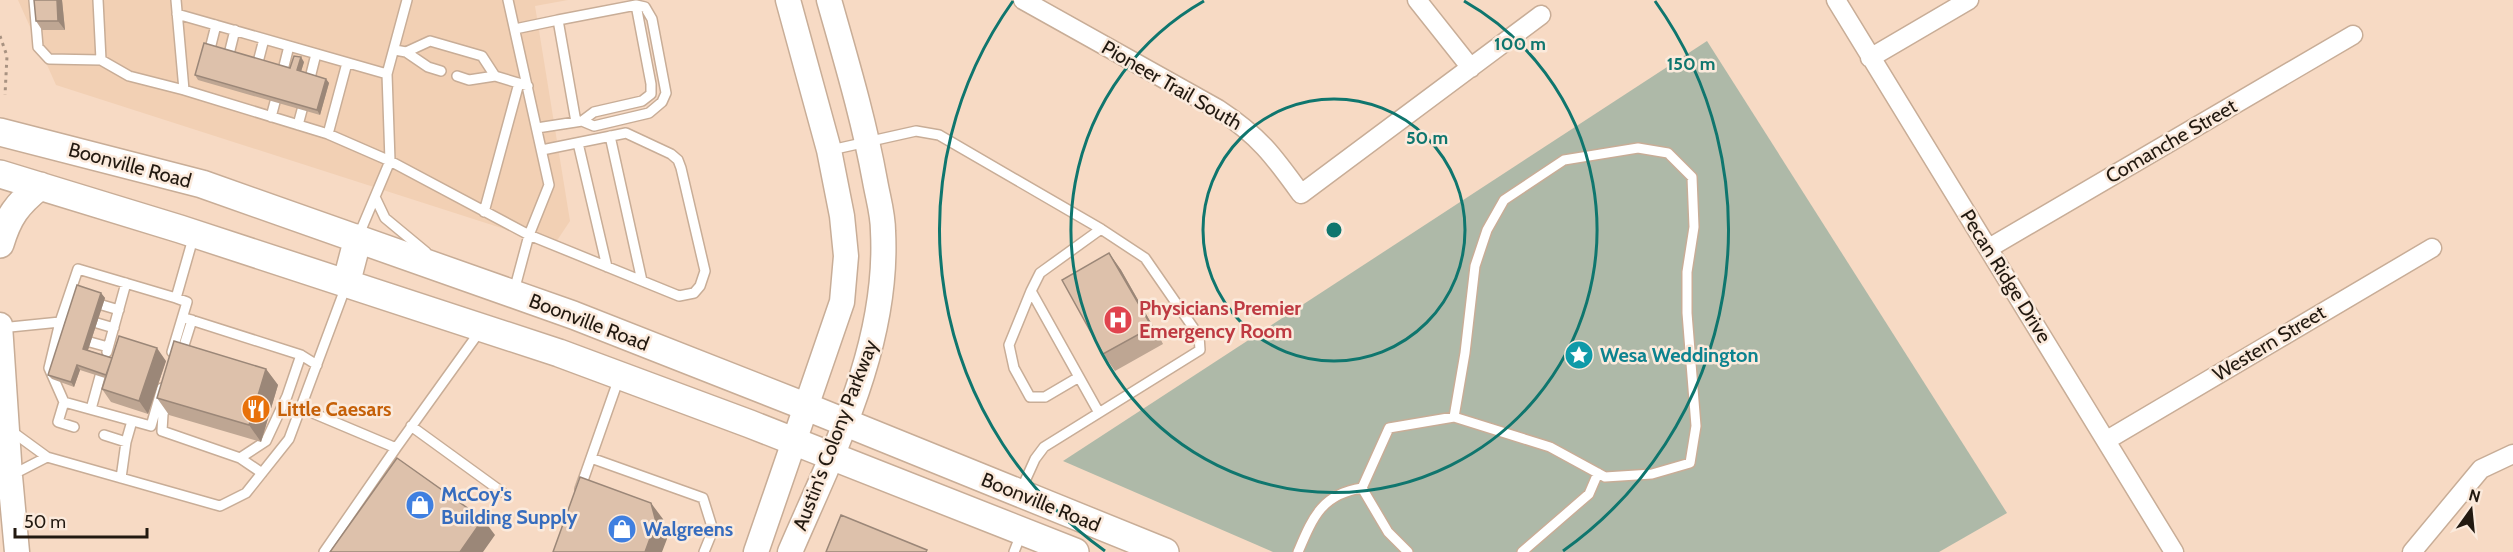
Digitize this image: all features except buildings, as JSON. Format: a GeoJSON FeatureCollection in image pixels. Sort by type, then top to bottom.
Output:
{"type":"FeatureCollection","features":[{"type":"Feature","properties":{"kind":"main road","name":"Boonville Road"},"geometry":{"type":"LineString","coordinates":[[0,132],[202,184],[513,293],[807,407],[1165,552]]}},
{"type":"Feature","properties":{"kind":"main road","name":"Boonville Road"},"geometry":{"type":"LineString","coordinates":[[0,174],[483,326],[795,442],[1018,542],[1075,552]]}},
{"type":"Feature","properties":{"kind":"main road"},"geometry":{"type":"LineString","coordinates":[[0,244],[7,222],[25,198],[40,186]]}},
{"type":"Feature","properties":{"kind":"main road"},"geometry":{"type":"LineString","coordinates":[[346,284],[358,238]]}},
{"type":"Feature","properties":{"kind":"street","name":"Austin's Colony Parkway"},"geometry":{"type":"LineString","coordinates":[[756,552],[842,302],[845,268],[842,216],[829,150],[788,0]]}},
{"type":"Feature","properties":{"kind":"street","name":"Austin's Colony Parkway"},"geometry":{"type":"LineString","coordinates":[[790,552],[831,458],[865,366],[881,296],[883,229],[868,143],[829,0]]}},
{"type":"Feature","properties":{"kind":"street","name":"Pioneer Trail South"},"geometry":{"type":"LineString","coordinates":[[1023,0],[1218,109],[1247,128],[1272,153],[1301,194],[1471,68]]}},
{"type":"Feature","properties":{"kind":"street"},"geometry":{"type":"LineString","coordinates":[[1418,0],[1471,68],[1541,15]]}},
{"type":"Feature","properties":{"kind":"street","name":"Pecan Ridge Drive"},"geometry":{"type":"LineString","coordinates":[[1836,0],[2174,552]]}},
{"type":"Feature","properties":{"kind":"street"},"geometry":{"type":"LineString","coordinates":[[1870,58],[1969,0]]}},
{"type":"Feature","properties":{"kind":"street","name":"Comanche Street"},"geometry":{"type":"LineString","coordinates":[[1989,248],[2353,35]]}},
{"type":"Feature","properties":{"kind":"street","name":"Western Street"},"geometry":{"type":"LineString","coordinates":[[2107,440],[2432,248]]}},
{"type":"Feature","properties":{"kind":"street"},"geometry":{"type":"LineString","coordinates":[[0,326],[17,552]]}},
{"type":"Feature","properties":{"kind":"street"},"geometry":{"type":"LineString","coordinates":[[2412,552],[2481,469],[2513,454]]}},
{"type":"Feature","properties":{"kind":"lane"},"geometry":{"type":"LineString","coordinates":[[34,0],[38,47],[49,59],[101,60],[129,76],[184,90],[198,90],[247,105],[271,117],[328,134],[390,161],[530,235],[679,296],[694,293],[700,286],[705,271],[678,160],[671,154],[626,133],[542,150]]}},
{"type":"Feature","properties":{"kind":"lane"},"geometry":{"type":"LineString","coordinates":[[98,0],[101,60]]}},
{"type":"Feature","properties":{"kind":"lane"},"geometry":{"type":"LineString","coordinates":[[176,0],[184,90]]}},
{"type":"Feature","properties":{"kind":"lane"},"geometry":{"type":"LineString","coordinates":[[358,238],[390,161],[387,75],[407,0]]}},
{"type":"Feature","properties":{"kind":"lane"},"geometry":{"type":"LineString","coordinates":[[508,0],[523,84],[537,128],[549,185],[530,235],[513,293]]}},
{"type":"Feature","properties":{"kind":"lane"},"geometry":{"type":"LineString","coordinates":[[514,29],[636,5],[645,7],[652,19],[666,93],[662,102],[649,113],[616,121],[594,126],[579,121]]}},
{"type":"Feature","properties":{"kind":"lane"},"geometry":{"type":"LineString","coordinates":[[537,128],[579,121],[594,112],[642,101],[651,94],[636,5]]}},
{"type":"Feature","properties":{"kind":"lane"},"geometry":{"type":"LineString","coordinates":[[177,14],[387,75]]}},
{"type":"Feature","properties":{"kind":"lane"},"geometry":{"type":"LineString","coordinates":[[558,20],[579,121]]}},
{"type":"Feature","properties":{"kind":"lane"},"geometry":{"type":"LineString","coordinates":[[210,49],[216,25]]}},
{"type":"Feature","properties":{"kind":"lane"},"geometry":{"type":"LineString","coordinates":[[229,54],[235,30]]}},
{"type":"Feature","properties":{"kind":"lane"},"geometry":{"type":"LineString","coordinates":[[258,63],[264,39]]}},
{"type":"Feature","properties":{"kind":"lane"},"geometry":{"type":"LineString","coordinates":[[406,52],[430,41],[482,56],[495,76]]}},
{"type":"Feature","properties":{"kind":"lane"},"geometry":{"type":"LineString","coordinates":[[283,70],[289,46]]}},
{"type":"Feature","properties":{"kind":"lane"},"geometry":{"type":"LineString","coordinates":[[395,50],[406,52],[428,67],[441,71]]}},
{"type":"Feature","properties":{"kind":"lane"},"geometry":{"type":"LineString","coordinates":[[310,78],[316,54]]}},
{"type":"Feature","properties":{"kind":"lane"},"geometry":{"type":"LineString","coordinates":[[328,134],[346,63]]}},
{"type":"Feature","properties":{"kind":"lane"},"geometry":{"type":"LineString","coordinates":[[457,76],[469,80],[495,76],[523,84]]}},
{"type":"Feature","properties":{"kind":"lane"},"geometry":{"type":"LineString","coordinates":[[484,212],[523,84]]}},
{"type":"Feature","properties":{"kind":"lane"},"geometry":{"type":"LineString","coordinates":[[271,117],[275,102]]}},
{"type":"Feature","properties":{"kind":"lane"},"geometry":{"type":"LineString","coordinates":[[298,125],[302,110]]}},
{"type":"Feature","properties":{"kind":"lane"},"geometry":{"type":"LineString","coordinates":[[829,150],[916,131],[939,135],[1101,229],[1145,258],[1199,336],[1200,350],[1098,411],[1044,447],[1035,459],[1020,493]]}},
{"type":"Feature","properties":{"kind":"lane"},"geometry":{"type":"LineString","coordinates":[[610,136],[642,281]]}},
{"type":"Feature","properties":{"kind":"lane"},"geometry":{"type":"LineString","coordinates":[[578,143],[607,267]]}},
{"type":"Feature","properties":{"kind":"lane"},"geometry":{"type":"LineString","coordinates":[[1362,488],[1389,428],[1454,417],[1550,447],[1605,477],[1652,474],[1690,463],[1695,426],[1687,313],[1687,272],[1694,227],[1692,177],[1668,153],[1638,148],[1564,160],[1504,200],[1487,230],[1475,266],[1465,353],[1454,417]]}},
{"type":"Feature","properties":{"kind":"lane"},"geometry":{"type":"LineString","coordinates":[[375,196],[385,218],[446,269]]}},
{"type":"Feature","properties":{"kind":"lane"},"geometry":{"type":"LineString","coordinates":[[1079,377],[1045,397],[1030,397],[1014,368],[1009,345],[1040,273],[1101,229]]}},
{"type":"Feature","properties":{"kind":"lane"},"geometry":{"type":"LineString","coordinates":[[176,298],[194,234]]}},
{"type":"Feature","properties":{"kind":"lane"},"geometry":{"type":"LineString","coordinates":[[74,427],[58,422],[64,402],[49,368],[57,350],[65,317],[73,297],[78,269],[187,302],[187,318],[174,362]]}},
{"type":"Feature","properties":{"kind":"lane"},"geometry":{"type":"LineString","coordinates":[[90,342],[108,350],[126,283]]}},
{"type":"Feature","properties":{"kind":"lane"},"geometry":{"type":"LineString","coordinates":[[6,428],[47,457],[220,506],[246,493],[290,439],[346,284]]}},
{"type":"Feature","properties":{"kind":"lane"},"geometry":{"type":"LineString","coordinates":[[1031,291],[1098,411]]}},
{"type":"Feature","properties":{"kind":"lane"},"geometry":{"type":"LineString","coordinates":[[102,305],[119,310]]}},
{"type":"Feature","properties":{"kind":"lane"},"geometry":{"type":"LineString","coordinates":[[0,326],[65,317]]}},
{"type":"Feature","properties":{"kind":"lane"},"geometry":{"type":"LineString","coordinates":[[187,318],[301,355],[317,365]]}},
{"type":"Feature","properties":{"kind":"lane"},"geometry":{"type":"LineString","coordinates":[[96,323],[114,328]]}},
{"type":"Feature","properties":{"kind":"lane"},"geometry":{"type":"LineString","coordinates":[[324,552],[483,326]]}},
{"type":"Feature","properties":{"kind":"lane"},"geometry":{"type":"LineString","coordinates":[[240,459],[266,441],[287,396],[301,355]]}},
{"type":"Feature","properties":{"kind":"lane"},"geometry":{"type":"LineString","coordinates":[[91,409],[102,369]]}},
{"type":"Feature","properties":{"kind":"lane"},"geometry":{"type":"LineString","coordinates":[[576,500],[620,376]]}},
{"type":"Feature","properties":{"kind":"lane"},"geometry":{"type":"LineString","coordinates":[[64,402],[151,426],[168,384],[162,431],[240,459],[262,473]]}},
{"type":"Feature","properties":{"kind":"lane"},"geometry":{"type":"LineString","coordinates":[[301,408],[396,448]]}},
{"type":"Feature","properties":{"kind":"lane"},"geometry":{"type":"LineString","coordinates":[[121,478],[126,442],[132,421]]}},
{"type":"Feature","properties":{"kind":"lane"},"geometry":{"type":"LineString","coordinates":[[411,426],[502,492]]}},
{"type":"Feature","properties":{"kind":"lane"},"geometry":{"type":"LineString","coordinates":[[104,435],[126,442]]}},
{"type":"Feature","properties":{"kind":"lane"},"geometry":{"type":"LineString","coordinates":[[10,477],[47,457]]}},
{"type":"Feature","properties":{"kind":"lane"},"geometry":{"type":"LineString","coordinates":[[591,458],[703,498],[713,530],[704,552]]}},
{"type":"Feature","properties":{"kind":"lane"},"geometry":{"type":"LineString","coordinates":[[1522,552],[1589,494],[1598,473]]}},
{"type":"Feature","properties":{"kind":"lane"},"geometry":{"type":"LineString","coordinates":[[1298,552],[1306,532],[1328,499],[1346,490],[1362,488]]}},
{"type":"Feature","properties":{"kind":"lane"},"geometry":{"type":"LineString","coordinates":[[1362,488],[1388,532],[1408,552]]}},
{"type":"Feature","properties":{"kind":"path"},"geometry":{"type":"LineString","coordinates":[[0,36],[7,56],[5,95]]}},
{"type":"Feature","properties":{"kind":"shaded area"},"geometry":{"type":"Polygon","coordinates":[[[18,0],[568,0],[535,6],[570,221],[554,245],[56,85],[18,0]]]}},
{"type":"Feature","properties":{"kind":"green space"},"geometry":{"type":"Polygon","coordinates":[[[1707,41],[2007,513],[1939,552],[1273,552],[1063,461],[1707,41]]]}},
{"type":"Feature","properties":{"kind":"place","name":"Physicians Premier Emergency Room"},"geometry":{"type":"Point","coordinates":[1118,320]}},
{"type":"Feature","properties":{"kind":"place","name":"Wesa Weddington"},"geometry":{"type":"Point","coordinates":[1579,355]}},
{"type":"Feature","properties":{"kind":"place","name":"Little Caesars"},"geometry":{"type":"Point","coordinates":[256,409]}},
{"type":"Feature","properties":{"kind":"place","name":"McCoy's Building Supply"},"geometry":{"type":"Point","coordinates":[420,505]}},
{"type":"Feature","properties":{"kind":"place","name":"Walgreens"},"geometry":{"type":"Point","coordinates":[622,529]}}]}
